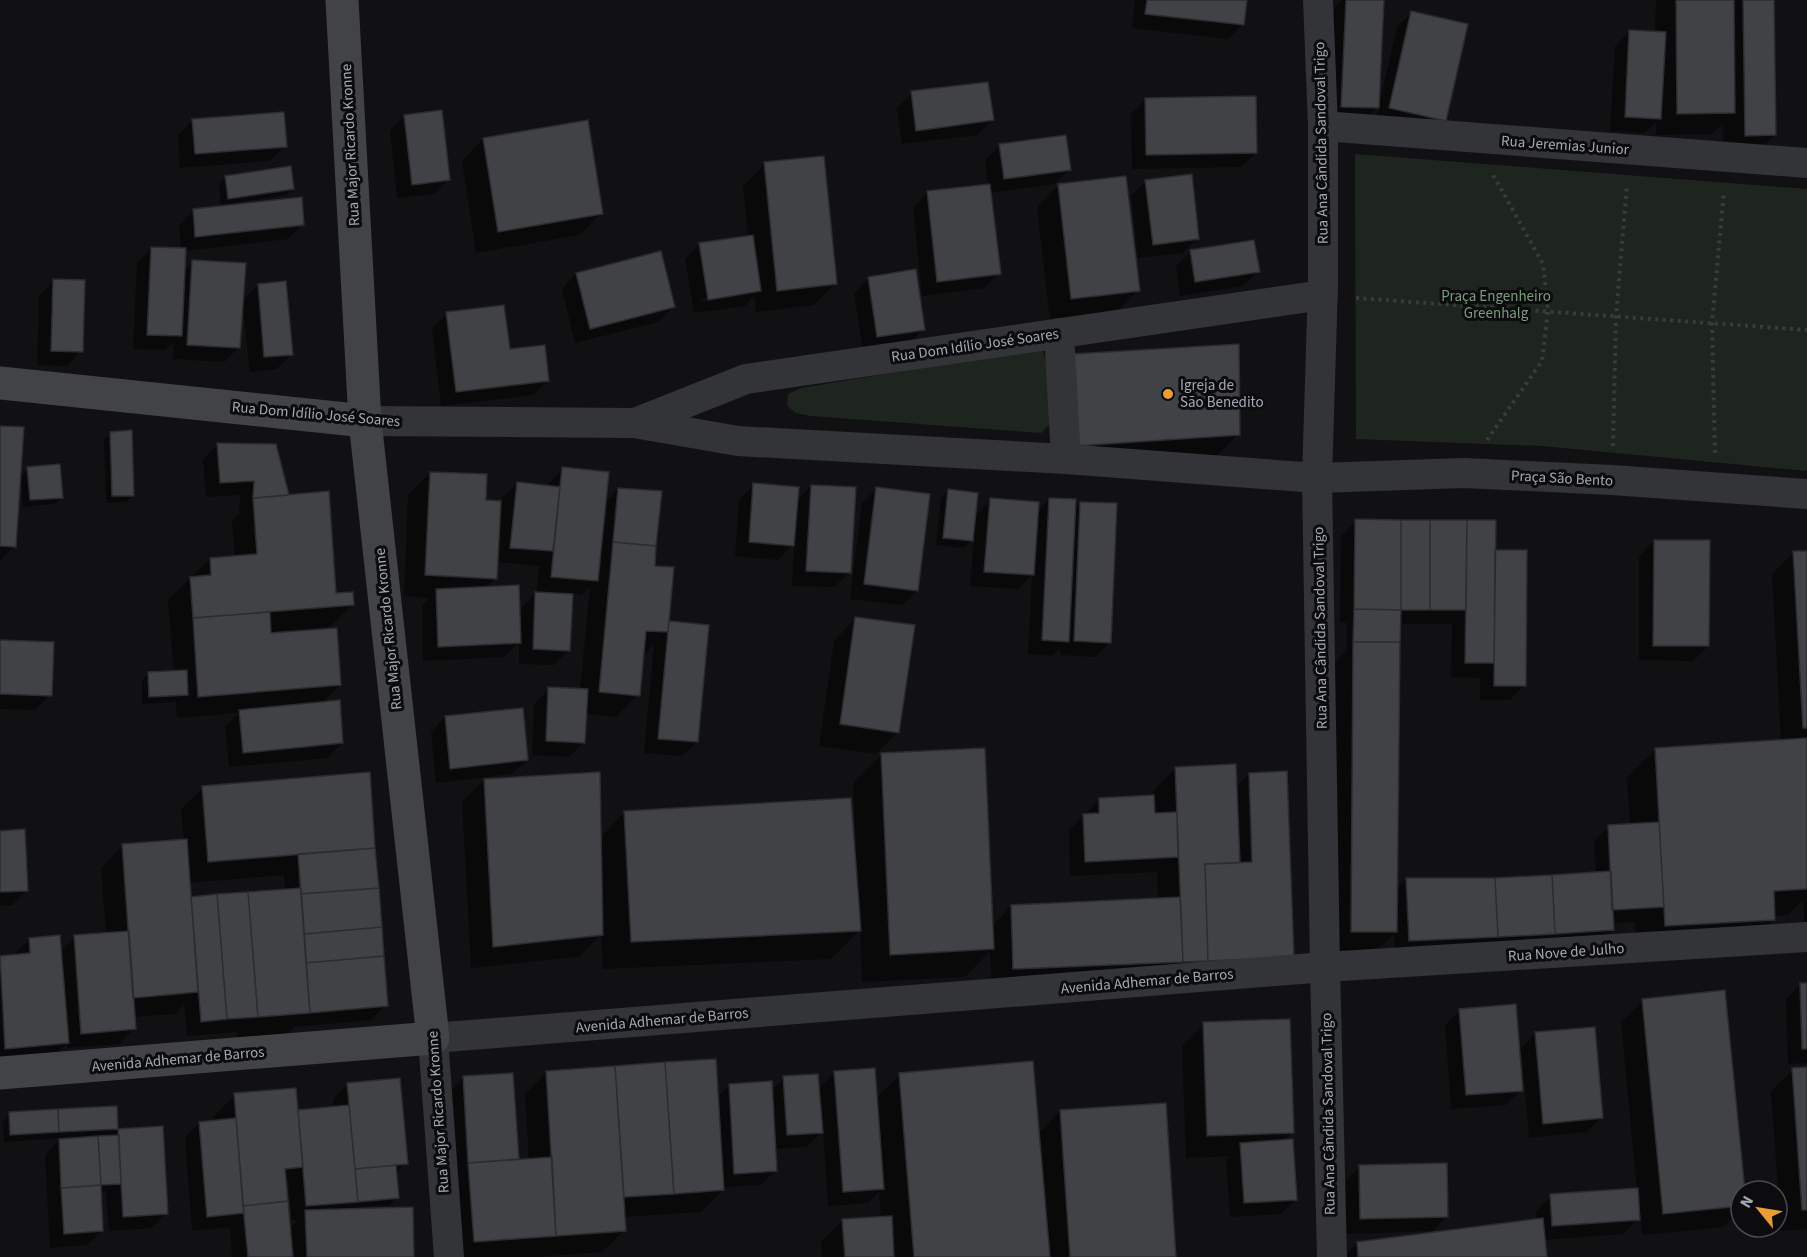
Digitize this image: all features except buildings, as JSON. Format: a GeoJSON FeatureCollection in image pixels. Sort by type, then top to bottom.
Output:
{"type":"FeatureCollection","features":[{"type":"Feature","properties":{"kind":"main road","name":"Rua Major Ricardo Kronne"},"geometry":{"type":"LineString","coordinates":[[342,0],[365,421],[433,1038]]}},
{"type":"Feature","properties":{"kind":"main road","name":"Rua Dom Idílio José Soares"},"geometry":{"type":"LineString","coordinates":[[0,383],[365,421]]}},
{"type":"Feature","properties":{"kind":"main road","name":"Avenida Adhemar de Barros"},"geometry":{"type":"LineString","coordinates":[[0,1073],[433,1038]]}},
{"type":"Feature","properties":{"kind":"street","name":"Rua Ana Cândida Sandoval Trigo"},"geometry":{"type":"LineString","coordinates":[[1318,0],[1323,126],[1323,295],[1317,478],[1332,1257]]}},
{"type":"Feature","properties":{"kind":"street","name":"Rua Jeremias Junior"},"geometry":{"type":"LineString","coordinates":[[1323,126],[1807,164]]}},
{"type":"Feature","properties":{"kind":"street","name":"Rua Dom Idílio José Soares"},"geometry":{"type":"LineString","coordinates":[[634,423],[746,379],[1323,295]]}},
{"type":"Feature","properties":{"kind":"street"},"geometry":{"type":"LineString","coordinates":[[1059,333],[1066,459]]}},
{"type":"Feature","properties":{"kind":"street","name":"Rua Dom Idílio José Soares"},"geometry":{"type":"LineString","coordinates":[[365,421],[634,423],[738,441],[1066,459],[1317,478]]}},
{"type":"Feature","properties":{"kind":"street","name":"Praça São Bento"},"geometry":{"type":"LineString","coordinates":[[1317,478],[1464,472],[1807,494]]}},
{"type":"Feature","properties":{"kind":"street","name":"Rua Nove de Julho"},"geometry":{"type":"LineString","coordinates":[[1325,967],[1807,937]]}},
{"type":"Feature","properties":{"kind":"street","name":"Avenida Adhemar de Barros"},"geometry":{"type":"LineString","coordinates":[[433,1038],[1325,967]]}},
{"type":"Feature","properties":{"kind":"street","name":"Rua Major Ricardo Kronne"},"geometry":{"type":"LineString","coordinates":[[433,1038],[449,1257]]}},
{"type":"Feature","properties":{"kind":"path"},"geometry":{"type":"LineString","coordinates":[[1464,472],[1542,361],[1548,311],[1544,264],[1471,138]]}},
{"type":"Feature","properties":{"kind":"path"},"geometry":{"type":"LineString","coordinates":[[1612,480],[1616,316],[1630,150]]}},
{"type":"Feature","properties":{"kind":"path"},"geometry":{"type":"LineString","coordinates":[[1715,487],[1712,323],[1728,157]]}},
{"type":"Feature","properties":{"kind":"path"},"geometry":{"type":"LineString","coordinates":[[1323,295],[1807,330]]}},
{"type":"Feature","properties":{"kind":"green space","name":"Praça Engenheiro Greenhalg"},"geometry":{"type":"Polygon","coordinates":[[[1355,154],[1807,189],[1807,471],[1542,446],[1356,439],[1355,154]]]}},
{"type":"Feature","properties":{"kind":"green space"},"geometry":{"type":"Polygon","coordinates":[[[1028,350],[1042,350],[1048,366],[1050,424],[1041,433],[811,416],[796,413],[787,406],[788,394],[801,388],[1028,350]]]}},
{"type":"Feature","properties":{"kind":"place","name":"Igreja de São Benedito"},"geometry":{"type":"Point","coordinates":[1168,394]}}]}
